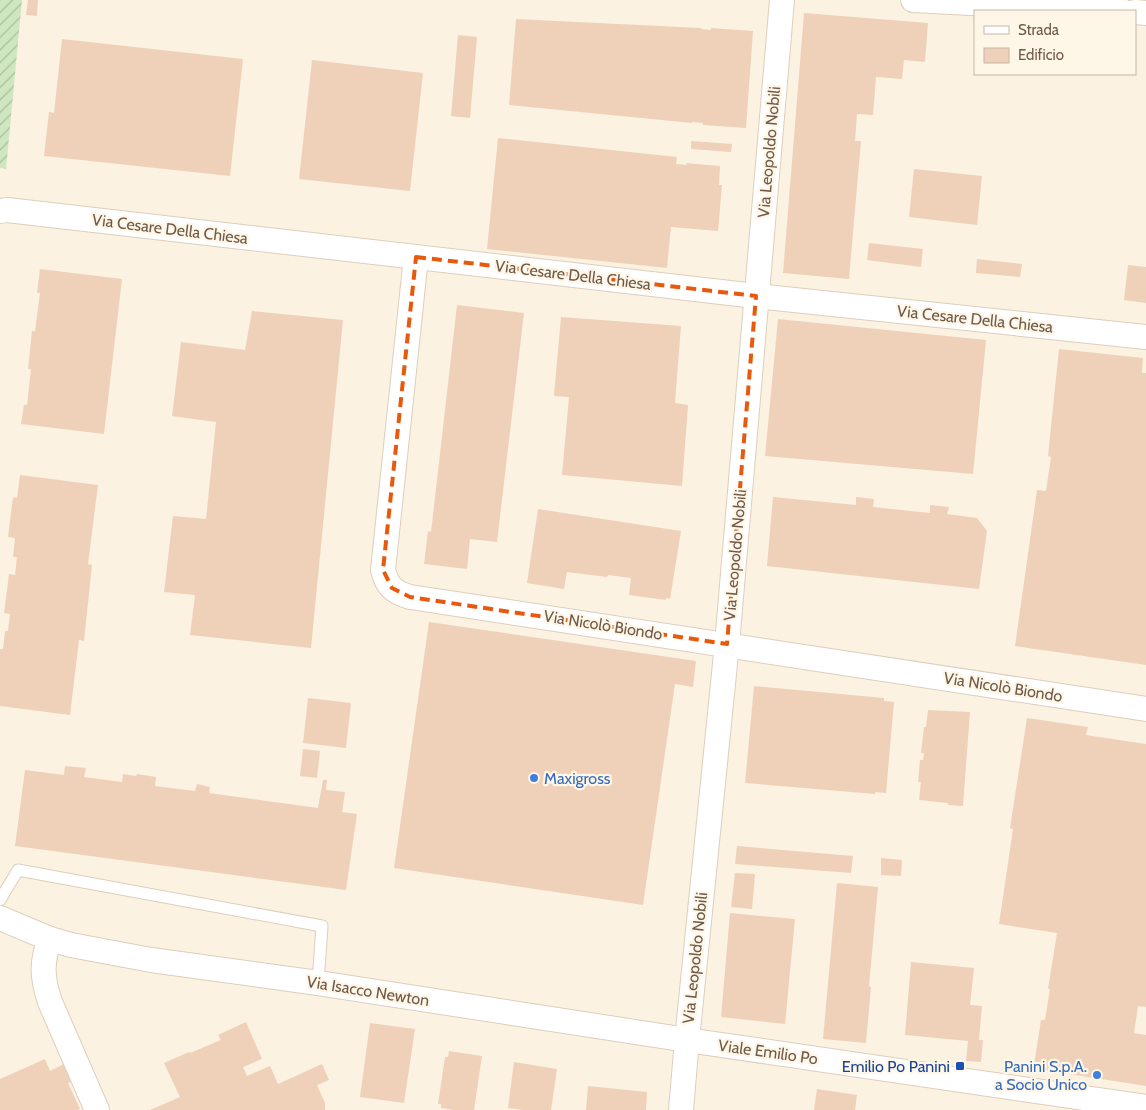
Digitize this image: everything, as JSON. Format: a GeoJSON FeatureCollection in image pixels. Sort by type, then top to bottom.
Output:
{"type":"FeatureCollection","features":[{"type":"Feature","properties":{"kind":"street","name":"Via Leopoldo Nobili"},"geometry":{"type":"LineString","coordinates":[[681,1110],[728,644],[782,0]]}},
{"type":"Feature","properties":{"kind":"street"},"geometry":{"type":"LineString","coordinates":[[913,0],[1103,10]]}},
{"type":"Feature","properties":{"kind":"street","name":"Via Cesare Della Chiesa"},"geometry":{"type":"LineString","coordinates":[[0,211],[7,210],[756,296],[1146,337]]}},
{"type":"Feature","properties":{"kind":"street","name":"Via Nicolò Biondo"},"geometry":{"type":"LineString","coordinates":[[416,257],[383,570],[386,580],[400,594],[1146,709]]}},
{"type":"Feature","properties":{"kind":"street","name":"Via Isacco Newton"},"geometry":{"type":"LineString","coordinates":[[0,918],[50,939],[90,949],[687,1040]]}},
{"type":"Feature","properties":{"kind":"street"},"geometry":{"type":"LineString","coordinates":[[50,939],[43,963],[45,989],[97,1110]]}},
{"type":"Feature","properties":{"kind":"street","name":"Viale Emilio Po"},"geometry":{"type":"LineString","coordinates":[[687,1040],[1146,1107]]}},
{"type":"Feature","properties":{"kind":"lane"},"geometry":{"type":"LineString","coordinates":[[0,900],[18,870],[322,926],[318,983]]}},
{"type":"Feature","properties":{"kind":"highlighted area"},"geometry":{"type":"Polygon","coordinates":[[[416,257],[756,296],[727,644],[410,597],[392,588],[383,570],[416,257]]]}},
{"type":"Feature","properties":{"kind":"green space"},"geometry":{"type":"Polygon","coordinates":[[[0,0],[22,0],[6,169],[0,168],[0,0]]]}},
{"type":"Feature","properties":{"kind":"building"},"geometry":{"type":"Polygon","coordinates":[[[28,0],[38,0],[37,16],[26,15],[28,0]]]}},
{"type":"Feature","properties":{"kind":"building"},"geometry":{"type":"Polygon","coordinates":[[[804,13],[928,23],[925,62],[904,60],[902,79],[876,77],[873,115],[857,114],[855,141],[861,141],[849,279],[783,273],[804,13]]]}},
{"type":"Feature","properties":{"kind":"building"},"geometry":{"type":"Polygon","coordinates":[[[516,19],[753,31],[746,128],[509,105],[516,19]]]}},
{"type":"Feature","properties":{"kind":"building"},"geometry":{"type":"Polygon","coordinates":[[[458,35],[477,37],[470,118],[451,116],[458,35]]]}},
{"type":"Feature","properties":{"kind":"building"},"geometry":{"type":"Polygon","coordinates":[[[62,39],[243,59],[230,176],[44,156],[49,112],[54,113],[62,39]]]}},
{"type":"Feature","properties":{"kind":"building"},"geometry":{"type":"Polygon","coordinates":[[[312,60],[423,73],[410,191],[299,179],[312,60]]]}},
{"type":"Feature","properties":{"kind":"building"},"geometry":{"type":"Polygon","coordinates":[[[498,138],[677,157],[676,164],[720,166],[719,185],[722,185],[718,231],[671,227],[667,268],[487,249],[498,138]]]}},
{"type":"Feature","properties":{"kind":"building"},"geometry":{"type":"Polygon","coordinates":[[[691,141],[732,144],[731,152],[691,149],[691,141]]]}},
{"type":"Feature","properties":{"kind":"building"},"geometry":{"type":"Polygon","coordinates":[[[914,169],[982,176],[977,225],[909,217],[914,169]]]}},
{"type":"Feature","properties":{"kind":"building"},"geometry":{"type":"Polygon","coordinates":[[[869,243],[923,249],[921,267],[867,260],[869,243]]]}},
{"type":"Feature","properties":{"kind":"building"},"geometry":{"type":"Polygon","coordinates":[[[977,259],[1022,264],[1020,277],[976,273],[977,259]]]}},
{"type":"Feature","properties":{"kind":"building"},"geometry":{"type":"Polygon","coordinates":[[[1128,265],[1146,267],[1146,303],[1124,300],[1128,265]]]}},
{"type":"Feature","properties":{"kind":"building"},"geometry":{"type":"Polygon","coordinates":[[[40,269],[122,279],[104,434],[21,424],[24,405],[27,405],[31,369],[28,369],[32,331],[35,331],[40,293],[37,293],[40,269]]]}},
{"type":"Feature","properties":{"kind":"building"},"geometry":{"type":"Polygon","coordinates":[[[457,305],[524,313],[497,542],[470,539],[467,569],[424,564],[428,531],[431,532],[457,305]]]}},
{"type":"Feature","properties":{"kind":"building"},"geometry":{"type":"Polygon","coordinates":[[[252,311],[343,320],[311,648],[190,635],[195,595],[164,592],[173,516],[206,519],[216,422],[172,416],[181,342],[245,350],[252,311]]]}},
{"type":"Feature","properties":{"kind":"building"},"geometry":{"type":"Polygon","coordinates":[[[561,317],[681,326],[675,403],[688,405],[682,486],[562,475],[569,397],[554,395],[561,317]]]}},
{"type":"Feature","properties":{"kind":"building"},"geometry":{"type":"Polygon","coordinates":[[[778,319],[986,340],[973,474],[765,456],[778,319]]]}},
{"type":"Feature","properties":{"kind":"building"},"geometry":{"type":"Polygon","coordinates":[[[1059,349],[1143,358],[1142,373],[1146,373],[1146,665],[1015,646],[1037,490],[1046,491],[1051,457],[1048,456],[1059,349]]]}},
{"type":"Feature","properties":{"kind":"building"},"geometry":{"type":"Polygon","coordinates":[[[20,475],[98,485],[88,564],[92,565],[84,641],[79,640],[70,715],[0,706],[0,649],[3,649],[5,631],[8,631],[10,614],[4,613],[9,574],[15,575],[17,557],[13,557],[15,538],[8,537],[13,497],[17,498],[20,475]]]}},
{"type":"Feature","properties":{"kind":"building"},"geometry":{"type":"Polygon","coordinates":[[[773,497],[856,505],[856,497],[874,499],[873,507],[930,513],[930,505],[949,507],[947,514],[977,518],[987,531],[979,589],[767,566],[773,497]]]}},
{"type":"Feature","properties":{"kind":"building"},"geometry":{"type":"Polygon","coordinates":[[[538,509],[681,531],[670,599],[629,595],[631,578],[608,575],[607,577],[567,572],[564,589],[527,583],[538,509]]]}},
{"type":"Feature","properties":{"kind":"building","name":"Maxigross"},"geometry":{"type":"Polygon","coordinates":[[[429,622],[696,661],[693,687],[675,684],[643,905],[394,868],[429,622]]]}},
{"type":"Feature","properties":{"kind":"building"},"geometry":{"type":"Polygon","coordinates":[[[754,686],[884,698],[884,701],[894,702],[886,793],[875,792],[875,794],[745,783],[754,686]]]}},
{"type":"Feature","properties":{"kind":"building"},"geometry":{"type":"Polygon","coordinates":[[[308,698],[351,703],[346,748],[303,743],[308,698]]]}},
{"type":"Feature","properties":{"kind":"building"},"geometry":{"type":"Polygon","coordinates":[[[928,710],[970,712],[963,806],[919,800],[921,782],[918,782],[920,760],[923,760],[924,753],[921,753],[928,710]]]}},
{"type":"Feature","properties":{"kind":"building"},"geometry":{"type":"Polygon","coordinates":[[[1027,718],[1088,727],[1086,735],[1146,744],[1146,1007],[1138,1006],[1134,1033],[1146,1035],[1146,1086],[1037,1069],[1038,1065],[1034,1065],[1041,1020],[1045,1020],[1057,933],[999,924],[1013,829],[1010,828],[1027,718]]]}},
{"type":"Feature","properties":{"kind":"building"},"geometry":{"type":"Polygon","coordinates":[[[303,749],[320,751],[317,778],[300,776],[303,749]]]}},
{"type":"Feature","properties":{"kind":"building"},"geometry":{"type":"Polygon","coordinates":[[[65,766],[86,768],[84,777],[122,782],[123,774],[136,776],[137,774],[156,777],[155,786],[195,791],[197,784],[210,787],[209,793],[318,808],[323,780],[327,780],[326,790],[345,792],[342,812],[357,814],[346,890],[15,846],[25,770],[64,775],[65,766]]]}},
{"type":"Feature","properties":{"kind":"building"},"geometry":{"type":"Polygon","coordinates":[[[737,846],[853,856],[851,873],[735,864],[737,846]]]}},
{"type":"Feature","properties":{"kind":"building"},"geometry":{"type":"Polygon","coordinates":[[[881,858],[902,860],[901,876],[881,875],[881,858]]]}},
{"type":"Feature","properties":{"kind":"building"},"geometry":{"type":"Polygon","coordinates":[[[735,873],[755,874],[752,909],[731,907],[735,873]]]}},
{"type":"Feature","properties":{"kind":"building"},"geometry":{"type":"Polygon","coordinates":[[[837,883],[878,887],[866,1043],[823,1039],[837,883]]]}},
{"type":"Feature","properties":{"kind":"building"},"geometry":{"type":"Polygon","coordinates":[[[730,913],[795,919],[785,1024],[721,1017],[730,913]]]}},
{"type":"Feature","properties":{"kind":"building"},"geometry":{"type":"Polygon","coordinates":[[[911,962],[974,968],[970,1005],[982,1006],[979,1040],[983,1040],[981,1062],[966,1061],[968,1041],[905,1035],[911,962]]]}},
{"type":"Feature","properties":{"kind":"building"},"geometry":{"type":"Polygon","coordinates":[[[246,1022],[262,1059],[243,1067],[247,1076],[270,1066],[278,1084],[322,1064],[329,1080],[317,1085],[325,1103],[325,1110],[150,1110],[180,1097],[164,1063],[221,1040],[218,1035],[246,1022]]]}},
{"type":"Feature","properties":{"kind":"building"},"geometry":{"type":"Polygon","coordinates":[[[370,1023],[415,1029],[404,1103],[360,1097],[370,1023]]]}},
{"type":"Feature","properties":{"kind":"building"},"geometry":{"type":"Polygon","coordinates":[[[449,1051],[482,1056],[474,1110],[441,1108],[441,1104],[438,1104],[445,1057],[448,1057],[449,1051]]]}},
{"type":"Feature","properties":{"kind":"building"},"geometry":{"type":"Polygon","coordinates":[[[45,1059],[50,1071],[64,1064],[72,1081],[68,1083],[80,1109],[0,1110],[0,1079],[45,1059]]]}},
{"type":"Feature","properties":{"kind":"building"},"geometry":{"type":"Polygon","coordinates":[[[514,1062],[557,1069],[551,1110],[508,1108],[514,1062]]]}},
{"type":"Feature","properties":{"kind":"building"},"geometry":{"type":"Polygon","coordinates":[[[588,1086],[647,1092],[646,1110],[586,1110],[588,1086]]]}},
{"type":"Feature","properties":{"kind":"building"},"geometry":{"type":"Polygon","coordinates":[[[817,1089],[857,1095],[855,1110],[814,1110],[817,1089]]]}},
{"type":"Feature","properties":{"kind":"place","name":"Maxigross"},"geometry":{"type":"Point","coordinates":[534,778]}},
{"type":"Feature","properties":{"kind":"place","name":"Emilio Po Panini"},"geometry":{"type":"Point","coordinates":[960,1066]}},
{"type":"Feature","properties":{"kind":"place","name":"Panini S.p.A. a Socio Unico"},"geometry":{"type":"Point","coordinates":[1097,1075]}}]}
